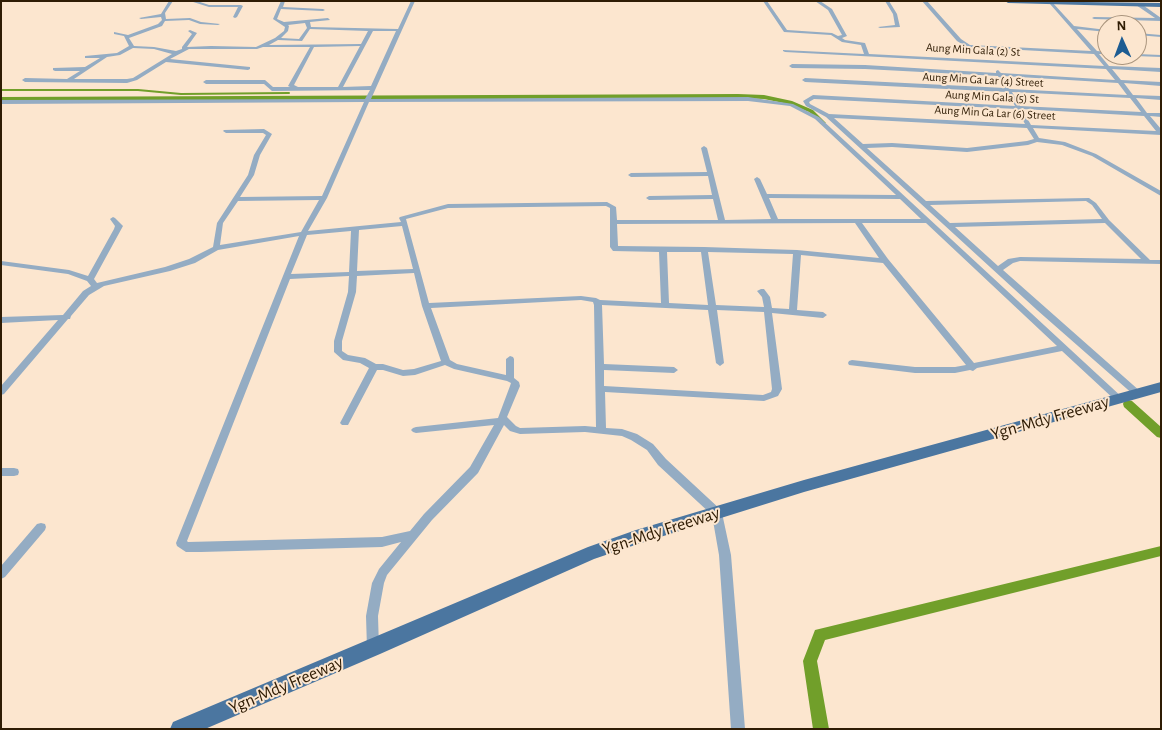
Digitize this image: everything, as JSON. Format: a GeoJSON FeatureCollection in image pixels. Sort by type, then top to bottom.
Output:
{"type":"FeatureCollection","features":[{"type":"Feature","properties":{"kind":"main road"},"geometry":{"type":"LineString","coordinates":[[1008,1],[1161,5]]}},
{"type":"Feature","properties":{"kind":"main road","name":"Ygn-Mdy Freeway"},"geometry":{"type":"LineString","coordinates":[[180,729],[373,648],[588,554],[636,537],[804,486],[1161,387]]}},
{"type":"Feature","properties":{"kind":"street"},"geometry":{"type":"LineString","coordinates":[[116,33],[128,36],[158,27],[171,1]]}},
{"type":"Feature","properties":{"kind":"street"},"geometry":{"type":"LineString","coordinates":[[192,1],[206,6],[241,6],[235,17]]}},
{"type":"Feature","properties":{"kind":"street"},"geometry":{"type":"LineString","coordinates":[[264,46],[277,39],[287,28],[287,26],[275,19],[283,1]]}},
{"type":"Feature","properties":{"kind":"street"},"geometry":{"type":"LineString","coordinates":[[412,535],[382,542],[201,547],[182,545],[182,537],[286,277],[306,234],[306,228],[324,198],[413,1]]}},
{"type":"Feature","properties":{"kind":"street"},"geometry":{"type":"LineString","coordinates":[[765,1],[786,32],[832,34],[844,41],[864,44],[867,55]]}},
{"type":"Feature","properties":{"kind":"street"},"geometry":{"type":"LineString","coordinates":[[817,1],[830,9],[845,36],[838,37]]}},
{"type":"Feature","properties":{"kind":"street"},"geometry":{"type":"LineString","coordinates":[[880,27],[898,26],[895,14],[887,1]]}},
{"type":"Feature","properties":{"kind":"street"},"geometry":{"type":"LineString","coordinates":[[924,1],[959,40],[969,46],[1096,53]]}},
{"type":"Feature","properties":{"kind":"street"},"geometry":{"type":"LineString","coordinates":[[1052,3],[1096,53],[1161,133]]}},
{"type":"Feature","properties":{"kind":"street"},"geometry":{"type":"LineString","coordinates":[[1138,4],[1160,20]]}},
{"type":"Feature","properties":{"kind":"street"},"geometry":{"type":"LineString","coordinates":[[214,12],[218,7]]}},
{"type":"Feature","properties":{"kind":"street"},"geometry":{"type":"LineString","coordinates":[[280,8],[323,10]]}},
{"type":"Feature","properties":{"kind":"street"},"geometry":{"type":"LineString","coordinates":[[141,18],[190,19],[203,24],[218,24]]}},
{"type":"Feature","properties":{"kind":"street"},"geometry":{"type":"LineString","coordinates":[[1094,18],[1160,20]]}},
{"type":"Feature","properties":{"kind":"street"},"geometry":{"type":"LineString","coordinates":[[282,24],[328,19]]}},
{"type":"Feature","properties":{"kind":"street"},"geometry":{"type":"LineString","coordinates":[[307,21],[309,28]]}},
{"type":"Feature","properties":{"kind":"street"},"geometry":{"type":"LineString","coordinates":[[1074,27],[1097,29]]}},
{"type":"Feature","properties":{"kind":"street"},"geometry":{"type":"LineString","coordinates":[[309,28],[399,30]]}},
{"type":"Feature","properties":{"kind":"street"},"geometry":{"type":"LineString","coordinates":[[277,39],[300,40],[309,28]]}},
{"type":"Feature","properties":{"kind":"street"},"geometry":{"type":"LineString","coordinates":[[185,49],[184,47],[195,34],[190,30]]}},
{"type":"Feature","properties":{"kind":"street"},"geometry":{"type":"LineString","coordinates":[[339,89],[371,30]]}},
{"type":"Feature","properties":{"kind":"street"},"geometry":{"type":"LineString","coordinates":[[1147,35],[1161,36]]}},
{"type":"Feature","properties":{"kind":"street"},"geometry":{"type":"LineString","coordinates":[[128,36],[126,39],[132,47]]}},
{"type":"Feature","properties":{"kind":"street"},"geometry":{"type":"LineString","coordinates":[[294,89],[295,87],[290,86],[313,45]]}},
{"type":"Feature","properties":{"kind":"street"},"geometry":{"type":"LineString","coordinates":[[25,80],[130,80],[185,49],[205,47],[248,49],[264,46],[362,45]]}},
{"type":"Feature","properties":{"kind":"street"},"geometry":{"type":"LineString","coordinates":[[87,57],[118,54],[132,47],[154,48],[176,53]]}},
{"type":"Feature","properties":{"kind":"street","name":"Aung Min Gala (2) St"},"geometry":{"type":"LineString","coordinates":[[785,51],[1161,70]]}},
{"type":"Feature","properties":{"kind":"street"},"geometry":{"type":"LineString","coordinates":[[1147,55],[1161,56]]}},
{"type":"Feature","properties":{"kind":"street"},"geometry":{"type":"LineString","coordinates":[[69,80],[106,56]]}},
{"type":"Feature","properties":{"kind":"street"},"geometry":{"type":"LineString","coordinates":[[166,60],[248,68]]}},
{"type":"Feature","properties":{"kind":"street"},"geometry":{"type":"LineString","coordinates":[[994,61],[1036,140]]}},
{"type":"Feature","properties":{"kind":"street"},"geometry":{"type":"LineString","coordinates":[[792,66],[1000,74],[1161,84]]}},
{"type":"Feature","properties":{"kind":"street"},"geometry":{"type":"LineString","coordinates":[[55,69],[88,69]]}},
{"type":"Feature","properties":{"kind":"street","name":"Aung Min Ga Lar (4) Street"},"geometry":{"type":"LineString","coordinates":[[805,80],[1011,92],[1161,98]]}},
{"type":"Feature","properties":{"kind":"street"},"geometry":{"type":"LineString","coordinates":[[206,82],[265,82],[272,89],[373,88]]}},
{"type":"Feature","properties":{"kind":"street","name":"Aung Min Gala (5) St"},"geometry":{"type":"LineString","coordinates":[[828,116],[806,103],[810,97],[1161,116]]}},
{"type":"Feature","properties":{"kind":"street"},"geometry":{"type":"LineString","coordinates":[[1,102],[369,98],[748,99],[791,105],[817,118],[1119,399]]}},
{"type":"Feature","properties":{"kind":"street"},"geometry":{"type":"LineString","coordinates":[[828,116],[1138,394]]}},
{"type":"Feature","properties":{"kind":"street","name":"Aung Min Ga Lar (6) Street"},"geometry":{"type":"LineString","coordinates":[[828,116],[1161,133]]}},
{"type":"Feature","properties":{"kind":"street"},"geometry":{"type":"LineString","coordinates":[[216,248],[218,228],[251,175],[257,155],[269,134],[264,131],[226,131]]}},
{"type":"Feature","properties":{"kind":"street"},"geometry":{"type":"LineString","coordinates":[[861,146],[892,145],[967,150],[1028,143],[1036,140],[1063,143],[1094,155],[1161,194]]}},
{"type":"Feature","properties":{"kind":"street"},"geometry":{"type":"LineString","coordinates":[[704,148],[722,222]]}},
{"type":"Feature","properties":{"kind":"street"},"geometry":{"type":"LineString","coordinates":[[631,175],[710,174]]}},
{"type":"Feature","properties":{"kind":"street"},"geometry":{"type":"LineString","coordinates":[[757,179],[776,222]]}},
{"type":"Feature","properties":{"kind":"street"},"geometry":{"type":"LineString","coordinates":[[765,196],[901,197]]}},
{"type":"Feature","properties":{"kind":"street"},"geometry":{"type":"LineString","coordinates":[[649,198],[716,197]]}},
{"type":"Feature","properties":{"kind":"street"},"geometry":{"type":"LineString","coordinates":[[235,200],[324,198]]}},
{"type":"Feature","properties":{"kind":"street"},"geometry":{"type":"LineString","coordinates":[[925,202],[1084,199],[1094,204],[1107,221],[1147,261]]}},
{"type":"Feature","properties":{"kind":"street"},"geometry":{"type":"LineString","coordinates":[[446,362],[426,306],[402,218],[442,207],[610,204],[613,207],[615,248],[797,252],[885,260]]}},
{"type":"Feature","properties":{"kind":"street"},"geometry":{"type":"LineString","coordinates":[[1,392],[86,293],[118,230],[119,226],[113,219]]}},
{"type":"Feature","properties":{"kind":"street"},"geometry":{"type":"LineString","coordinates":[[614,222],[926,221]]}},
{"type":"Feature","properties":{"kind":"street"},"geometry":{"type":"LineString","coordinates":[[948,225],[1107,221]]}},
{"type":"Feature","properties":{"kind":"street"},"geometry":{"type":"LineString","coordinates":[[858,222],[885,260],[973,368]]}},
{"type":"Feature","properties":{"kind":"street"},"geometry":{"type":"LineString","coordinates":[[1,264],[69,272],[92,283],[175,266],[192,261],[216,248],[274,237],[405,224]]}},
{"type":"Feature","properties":{"kind":"street"},"geometry":{"type":"LineString","coordinates":[[354,230],[352,292],[337,347],[338,352],[346,358],[362,360],[374,367],[378,366],[409,373],[446,362],[454,366],[510,379],[515,382],[516,386],[502,419],[474,470],[412,535],[387,566],[378,583],[372,616],[373,648]]}},
{"type":"Feature","properties":{"kind":"street"},"geometry":{"type":"LineString","coordinates":[[662,249],[665,305]]}},
{"type":"Feature","properties":{"kind":"street"},"geometry":{"type":"LineString","coordinates":[[704,249],[714,308],[720,363]]}},
{"type":"Feature","properties":{"kind":"street"},"geometry":{"type":"LineString","coordinates":[[793,312],[797,252]]}},
{"type":"Feature","properties":{"kind":"street"},"geometry":{"type":"LineString","coordinates":[[999,269],[1011,261],[1020,259],[1161,262]]}},
{"type":"Feature","properties":{"kind":"street"},"geometry":{"type":"LineString","coordinates":[[286,277],[416,271]]}},
{"type":"Feature","properties":{"kind":"street"},"geometry":{"type":"LineString","coordinates":[[600,388],[764,398],[775,394],[777,389],[768,310],[766,297],[761,291]]}},
{"type":"Feature","properties":{"kind":"street"},"geometry":{"type":"LineString","coordinates":[[426,306],[581,298],[593,299],[597,302],[768,310],[823,315]]}},
{"type":"Feature","properties":{"kind":"street"},"geometry":{"type":"LineString","coordinates":[[597,302],[601,430]]}},
{"type":"Feature","properties":{"kind":"street"},"geometry":{"type":"LineString","coordinates":[[1,320],[67,317]]}},
{"type":"Feature","properties":{"kind":"street"},"geometry":{"type":"LineString","coordinates":[[852,363],[922,370],[955,370],[973,368],[1062,348]]}},
{"type":"Feature","properties":{"kind":"street"},"geometry":{"type":"LineString","coordinates":[[510,359],[510,379]]}},
{"type":"Feature","properties":{"kind":"street"},"geometry":{"type":"LineString","coordinates":[[345,423],[374,367]]}},
{"type":"Feature","properties":{"kind":"street"},"geometry":{"type":"LineString","coordinates":[[599,367],[674,370]]}},
{"type":"Feature","properties":{"kind":"street"},"geometry":{"type":"LineString","coordinates":[[416,430],[502,419],[513,429],[520,431],[569,428],[601,430],[622,432],[644,442],[662,462],[717,513],[726,555],[738,729]]}},
{"type":"Feature","properties":{"kind":"street"},"geometry":{"type":"LineString","coordinates":[[1,472],[14,472]]}},
{"type":"Feature","properties":{"kind":"street"},"geometry":{"type":"LineString","coordinates":[[1,574],[41,527]]}},
{"type":"Feature","properties":{"kind":"street"},"geometry":{"type":"LineString","coordinates":[[1,558],[14,558]]}},
{"type":"Feature","properties":{"kind":"waterway"},"geometry":{"type":"LineString","coordinates":[[1,90],[138,90],[181,94],[289,93]]}},
{"type":"Feature","properties":{"kind":"waterway"},"geometry":{"type":"LineString","coordinates":[[1,99],[738,96],[764,97],[790,102],[811,111],[823,123]]}},
{"type":"Feature","properties":{"kind":"waterway"},"geometry":{"type":"LineString","coordinates":[[1128,404],[1161,434]]}},
{"type":"Feature","properties":{"kind":"waterway"},"geometry":{"type":"LineString","coordinates":[[821,729],[810,661],[820,635],[1161,551]]}}]}
